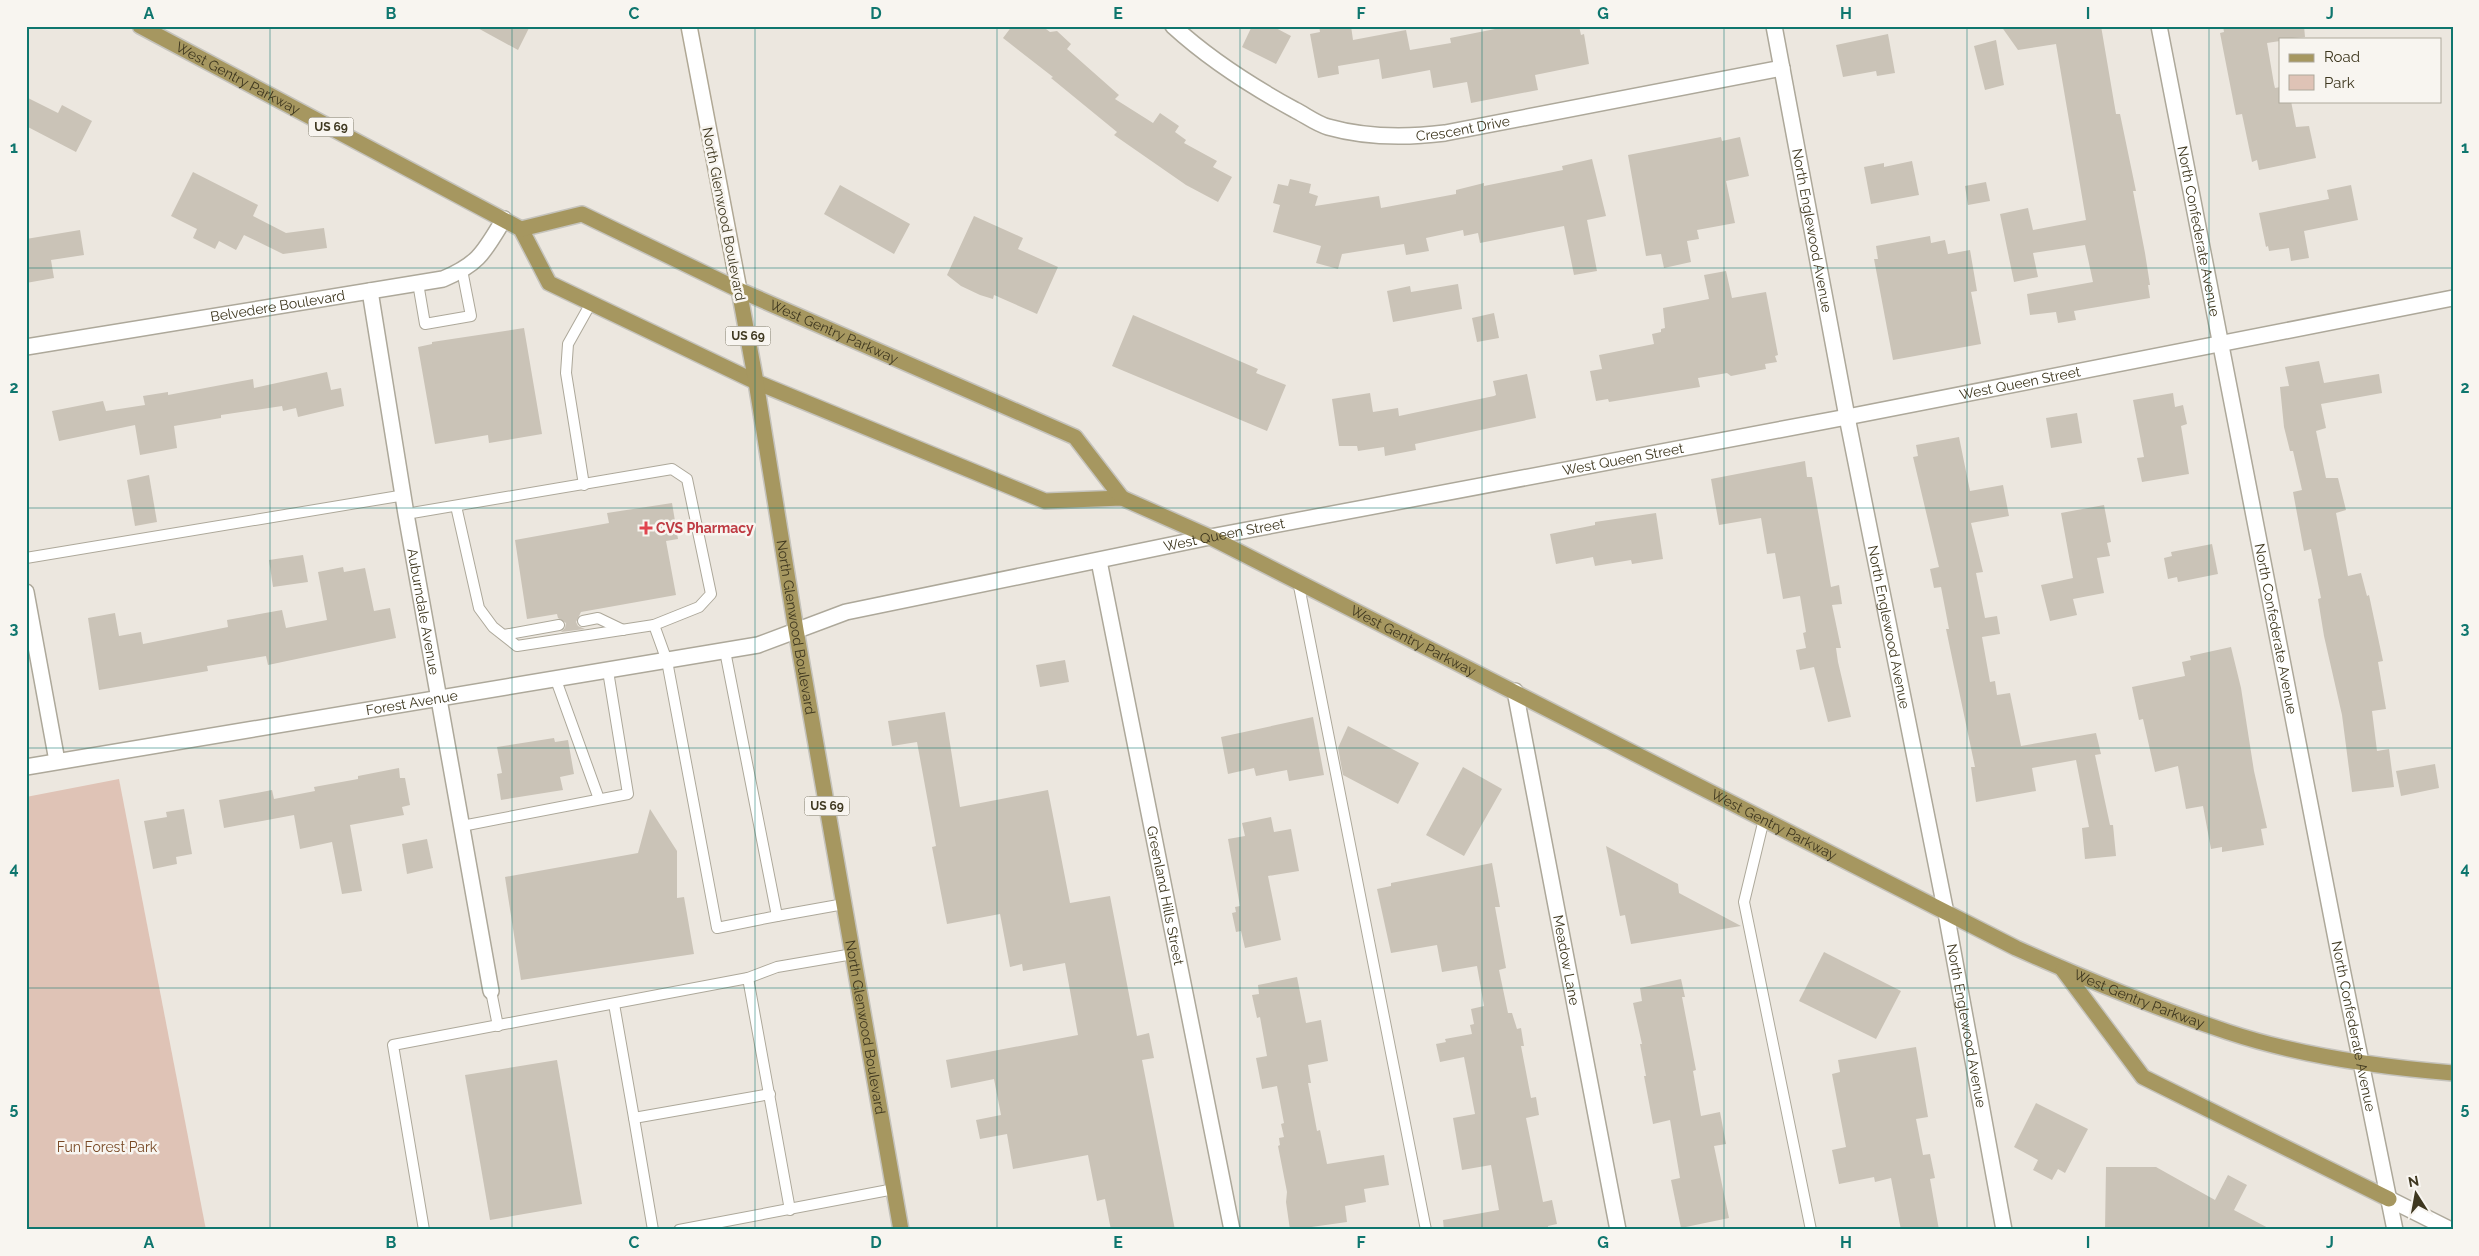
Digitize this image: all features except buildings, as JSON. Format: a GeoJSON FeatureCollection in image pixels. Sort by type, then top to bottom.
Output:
{"type":"FeatureCollection","features":[{"type":"Feature","properties":{"kind":"main road","name":"West Gentry Parkway"},"geometry":{"type":"LineString","coordinates":[[140,26],[521,229],[549,283],[756,382],[1045,501],[1122,498],[1210,537],[1515,691],[1946,913],[2098,984],[2229,1033],[2291,1049],[2362,1063],[2453,1073]]}},
{"type":"Feature","properties":{"kind":"main road","name":"West Gentry Parkway"},"geometry":{"type":"LineString","coordinates":[[521,229],[582,214],[739,290],[1075,436],[1122,498]]}},
{"type":"Feature","properties":{"kind":"main road","name":"North Glenwood Boulevard"},"geometry":{"type":"LineString","coordinates":[[739,290],[756,382],[796,630],[901,1230]]}},
{"type":"Feature","properties":{"kind":"main road"},"geometry":{"type":"LineString","coordinates":[[2062,968],[2144,1077],[2389,1199]]}},
{"type":"Feature","properties":{"kind":"street","name":"North Glenwood Boulevard"},"geometry":{"type":"LineString","coordinates":[[689,26],[739,290]]}},
{"type":"Feature","properties":{"kind":"street","name":"Crescent Drive"},"geometry":{"type":"LineString","coordinates":[[1172,26],[1191,42],[1256,88],[1326,127],[1370,135],[1408,138],[1445,133],[1782,68]]}},
{"type":"Feature","properties":{"kind":"street","name":"North Englewood Avenue"},"geometry":{"type":"LineString","coordinates":[[1774,26],[1847,417],[1946,913],[2004,1230]]}},
{"type":"Feature","properties":{"kind":"street","name":"North Confederate Avenue"},"geometry":{"type":"LineString","coordinates":[[2159,26],[2396,1230]]}},
{"type":"Feature","properties":{"kind":"street","name":"Belvedere Boulevard"},"geometry":{"type":"LineString","coordinates":[[26,347],[443,279],[471,266],[484,253],[504,219]]}},
{"type":"Feature","properties":{"kind":"street","name":"Auburndale Avenue"},"geometry":{"type":"LineString","coordinates":[[370,291],[405,495],[406,514],[491,991]]}},
{"type":"Feature","properties":{"kind":"street","name":"West Queen Street"},"geometry":{"type":"LineString","coordinates":[[796,630],[846,612],[1210,537],[1847,417],[2453,298]]}},
{"type":"Feature","properties":{"kind":"street","name":"Greenland Hills Street"},"geometry":{"type":"LineString","coordinates":[[1100,561],[1232,1230]]}},
{"type":"Feature","properties":{"kind":"street"},"geometry":{"type":"LineString","coordinates":[[26,592],[57,761]]}},
{"type":"Feature","properties":{"kind":"street","name":"Forest Avenue"},"geometry":{"type":"LineString","coordinates":[[26,767],[726,651],[758,645],[796,630]]}},
{"type":"Feature","properties":{"kind":"street","name":"Meadow Lane"},"geometry":{"type":"LineString","coordinates":[[1515,691],[1618,1230]]}},
{"type":"Feature","properties":{"kind":"street"},"geometry":{"type":"LineString","coordinates":[[2389,1199],[2451,1230]]}},
{"type":"Feature","properties":{"kind":"lane"},"geometry":{"type":"LineString","coordinates":[[418,283],[425,324],[471,316],[462,270]]}},
{"type":"Feature","properties":{"kind":"lane"},"geometry":{"type":"LineString","coordinates":[[584,485],[566,373],[568,344],[591,303]]}},
{"type":"Feature","properties":{"kind":"lane"},"geometry":{"type":"LineString","coordinates":[[406,514],[672,469],[687,479],[711,594],[699,607],[654,625],[516,646],[493,627],[479,608],[456,506]]}},
{"type":"Feature","properties":{"kind":"lane"},"geometry":{"type":"LineString","coordinates":[[26,558],[405,495]]}},
{"type":"Feature","properties":{"kind":"lane"},"geometry":{"type":"LineString","coordinates":[[1298,581],[1426,1230]]}},
{"type":"Feature","properties":{"kind":"lane"},"geometry":{"type":"LineString","coordinates":[[583,621],[598,618],[622,630]]}},
{"type":"Feature","properties":{"kind":"lane"},"geometry":{"type":"LineString","coordinates":[[504,635],[559,625]]}},
{"type":"Feature","properties":{"kind":"lane"},"geometry":{"type":"LineString","coordinates":[[654,625],[667,661],[717,928],[844,904]]}},
{"type":"Feature","properties":{"kind":"lane"},"geometry":{"type":"LineString","coordinates":[[726,651],[777,916]]}},
{"type":"Feature","properties":{"kind":"lane"},"geometry":{"type":"LineString","coordinates":[[462,826],[628,794],[608,671]]}},
{"type":"Feature","properties":{"kind":"lane"},"geometry":{"type":"LineString","coordinates":[[556,680],[599,799]]}},
{"type":"Feature","properties":{"kind":"lane"},"geometry":{"type":"LineString","coordinates":[[1764,819],[1744,902],[1811,1230]]}},
{"type":"Feature","properties":{"kind":"lane"},"geometry":{"type":"LineString","coordinates":[[424,1230],[392,1045],[748,978],[777,967],[853,954]]}},
{"type":"Feature","properties":{"kind":"lane"},"geometry":{"type":"LineString","coordinates":[[748,978],[790,1210]]}},
{"type":"Feature","properties":{"kind":"lane"},"geometry":{"type":"LineString","coordinates":[[491,991],[498,1026]]}},
{"type":"Feature","properties":{"kind":"lane"},"geometry":{"type":"LineString","coordinates":[[614,1004],[653,1230]]}},
{"type":"Feature","properties":{"kind":"lane"},"geometry":{"type":"LineString","coordinates":[[634,1118],[770,1094]]}},
{"type":"Feature","properties":{"kind":"lane"},"geometry":{"type":"LineString","coordinates":[[679,1230],[894,1189]]}},
{"type":"Feature","properties":{"kind":"green space","name":"Fun Forest Park"},"geometry":{"type":"Polygon","coordinates":[[[119,779],[206,1230],[26,1230],[26,797],[119,779]]]}},
{"type":"Feature","properties":{"kind":"place","name":"CVS Pharmacy"},"geometry":{"type":"Point","coordinates":[646,528]}}]}
